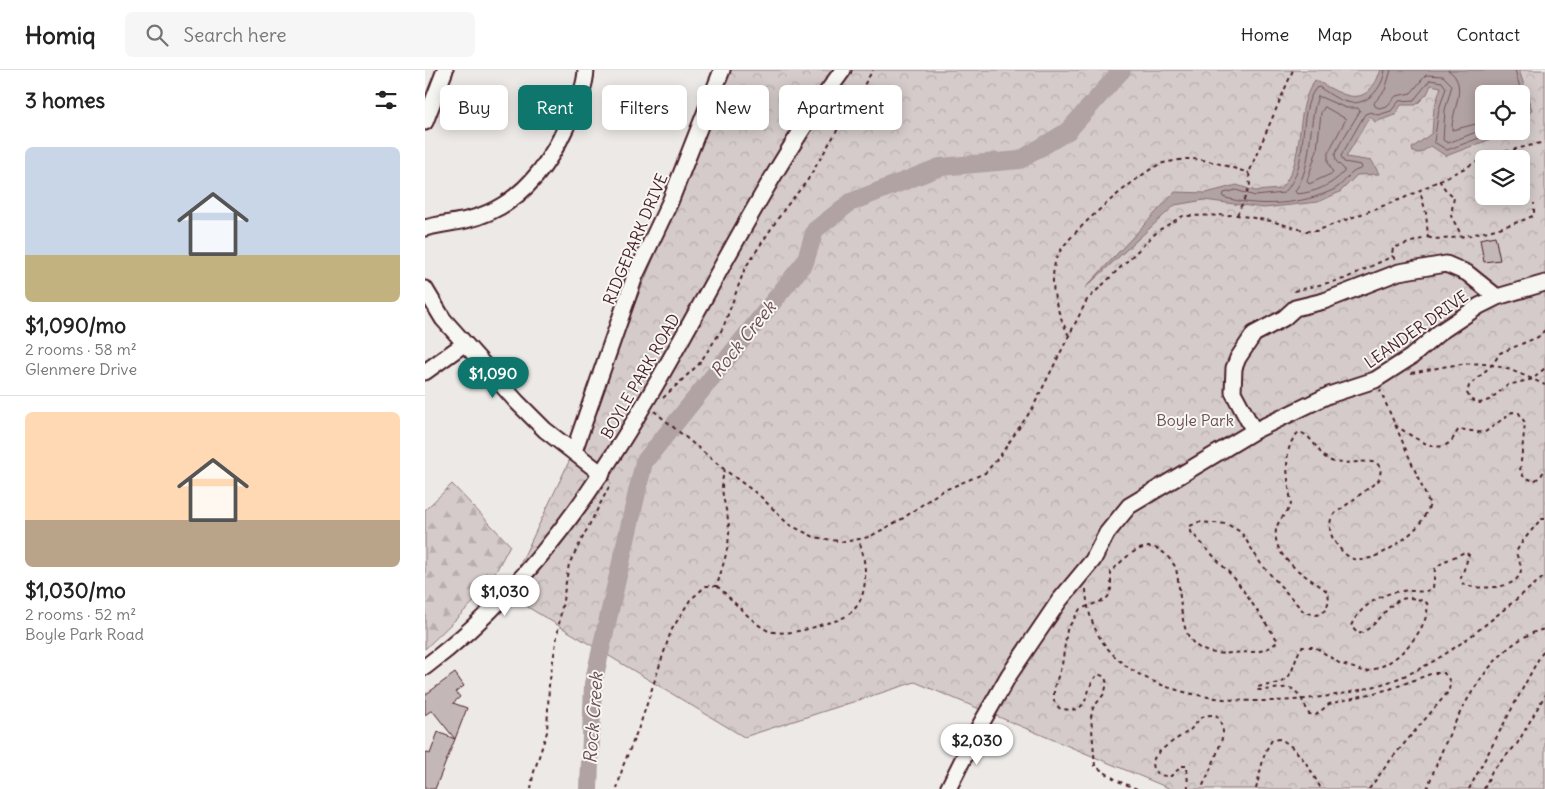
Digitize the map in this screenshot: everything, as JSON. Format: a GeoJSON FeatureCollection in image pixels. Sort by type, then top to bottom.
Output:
{"type":"FeatureCollection","features":[{"type":"Feature","properties":{"kind":"street"},"geometry":{"type":"LineString","coordinates":[[425,122],[445,70]]}},
{"type":"Feature","properties":{"kind":"street"},"geometry":{"type":"LineString","coordinates":[[425,228],[467,220],[489,212],[510,201],[537,177],[557,146],[583,90],[586,70]]}},
{"type":"Feature","properties":{"kind":"street","name":"RIDGEPARK DRIVE"},"geometry":{"type":"LineString","coordinates":[[574,451],[635,276],[670,202],[722,70]]}},
{"type":"Feature","properties":{"kind":"street","name":"BOYLE PARK ROAD"},"geometry":{"type":"LineString","coordinates":[[425,667],[479,622],[506,594],[608,475],[645,403],[783,159],[801,128],[843,70]]}},
{"type":"Feature","properties":{"kind":"street"},"geometry":{"type":"LineString","coordinates":[[948,789],[978,729],[1020,659],[1059,601],[1093,560],[1101,542],[1115,521],[1129,506],[1221,449],[1254,431],[1233,392],[1235,368],[1238,358],[1254,334],[1283,318],[1295,308],[1324,301],[1399,272],[1446,264],[1467,273],[1497,297]]}},
{"type":"Feature","properties":{"kind":"street","name":"LEANDER DRIVE"},"geometry":{"type":"LineString","coordinates":[[1254,431],[1329,395],[1375,380],[1411,357],[1440,332],[1497,297],[1545,282]]}},
{"type":"Feature","properties":{"kind":"street"},"geometry":{"type":"LineString","coordinates":[[425,289],[443,319],[464,344],[545,430],[608,475]]}},
{"type":"Feature","properties":{"kind":"street"},"geometry":{"type":"LineString","coordinates":[[425,372],[464,344]]}},
{"type":"Feature","properties":{"kind":"path"},"geometry":{"type":"LineString","coordinates":[[658,403],[699,364],[723,328],[745,268],[785,208],[807,181],[873,70]]}},
{"type":"Feature","properties":{"kind":"path"},"geometry":{"type":"LineString","coordinates":[[1237,215],[1250,186],[1249,174],[1293,70]]}},
{"type":"Feature","properties":{"kind":"path"},"geometry":{"type":"LineString","coordinates":[[652,410],[711,459],[760,496],[788,524],[814,537],[844,542],[869,537],[902,519],[940,492],[985,473],[999,457],[1032,409],[1087,300],[1159,230],[1183,216],[1237,215],[1271,220],[1306,231],[1316,231],[1420,191],[1491,155],[1545,142]]}},
{"type":"Feature","properties":{"kind":"path"},"geometry":{"type":"LineString","coordinates":[[1069,336],[1057,310],[1052,277],[1057,256],[1076,233],[1123,189],[1160,164],[1186,159],[1213,162],[1249,174]]}},
{"type":"Feature","properties":{"kind":"path"},"geometry":{"type":"LineString","coordinates":[[1439,180],[1445,190],[1454,197],[1451,216],[1462,236]]}},
{"type":"Feature","properties":{"kind":"path"},"geometry":{"type":"LineString","coordinates":[[1420,191],[1426,212],[1428,237]]}},
{"type":"Feature","properties":{"kind":"path"},"geometry":{"type":"LineString","coordinates":[[1399,272],[1393,256],[1393,248],[1428,237],[1443,239],[1487,232],[1528,219],[1534,215],[1534,203]]}},
{"type":"Feature","properties":{"kind":"path"},"geometry":{"type":"LineString","coordinates":[[1294,291],[1345,279],[1393,256]]}},
{"type":"Feature","properties":{"kind":"path"},"geometry":{"type":"LineString","coordinates":[[1545,330],[1537,337],[1500,353],[1493,364],[1469,386],[1467,393],[1471,400],[1480,403],[1489,400],[1508,385],[1533,379],[1545,368]]}},
{"type":"Feature","properties":{"kind":"path"},"geometry":{"type":"LineString","coordinates":[[1408,374],[1460,363],[1493,364],[1545,385]]}},
{"type":"Feature","properties":{"kind":"path"},"geometry":{"type":"LineString","coordinates":[[1137,789],[1118,782],[1095,766],[1091,717],[1093,708],[1104,694],[1107,684],[1105,677],[1098,674],[1094,678],[1087,698],[1081,707],[1071,711],[1059,708],[1054,701],[1054,688],[1062,665],[1067,630],[1080,609],[1107,597],[1111,589],[1111,572],[1122,560],[1137,549],[1149,546],[1163,552],[1176,567],[1187,636],[1202,651],[1219,654],[1268,651],[1278,641],[1273,630],[1236,580],[1191,532],[1190,526],[1199,522],[1227,524],[1241,532],[1261,564],[1304,612],[1317,615],[1326,610],[1329,600],[1328,592],[1285,559],[1277,546],[1276,531],[1279,520],[1289,511],[1291,504],[1288,453],[1292,438],[1299,432],[1306,434],[1324,456],[1333,462],[1369,461],[1377,463],[1381,469],[1379,480],[1332,516],[1329,525],[1330,534],[1348,556],[1358,560],[1372,557],[1399,542],[1416,528],[1430,505],[1375,380]]}},
{"type":"Feature","properties":{"kind":"path"},"geometry":{"type":"LineString","coordinates":[[1395,425],[1438,447],[1450,442],[1459,429],[1484,433],[1512,412],[1519,413],[1525,423],[1520,471],[1524,477],[1534,481],[1541,476],[1545,469]]}},
{"type":"Feature","properties":{"kind":"path"},"geometry":{"type":"LineString","coordinates":[[717,586],[727,546],[729,528],[722,499],[722,478],[725,470]]}},
{"type":"Feature","properties":{"kind":"path"},"geometry":{"type":"LineString","coordinates":[[531,789],[533,775],[547,732],[549,685],[569,564],[608,475]]}},
{"type":"Feature","properties":{"kind":"path"},"geometry":{"type":"LineString","coordinates":[[1369,789],[1397,752],[1449,691],[1450,681],[1444,673],[1433,674],[1390,689],[1329,704],[1316,715],[1309,714],[1299,692],[1293,688],[1257,690],[1258,687],[1282,682],[1290,674],[1297,652],[1302,646],[1315,647],[1339,663],[1366,672],[1391,661],[1407,648],[1428,610],[1427,603],[1419,599],[1405,598],[1394,602],[1365,631],[1358,634],[1351,626],[1354,619],[1366,606],[1384,595],[1403,590],[1426,592],[1433,588],[1435,569],[1443,562],[1465,552],[1469,555],[1469,560],[1461,578],[1463,584],[1470,587],[1509,585],[1518,578],[1521,568],[1517,552],[1522,542],[1541,519],[1545,519]]}},
{"type":"Feature","properties":{"kind":"path"},"geometry":{"type":"LineString","coordinates":[[617,789],[623,766],[641,722],[677,617],[690,600],[706,586],[717,586],[759,626],[768,630],[791,632],[844,618],[860,604],[865,587],[863,554],[858,540]]}},
{"type":"Feature","properties":{"kind":"path"},"geometry":{"type":"LineString","coordinates":[[1086,584],[1088,607],[1095,630],[1124,666],[1151,681],[1196,694],[1254,701],[1301,700],[1401,678],[1448,653],[1489,623],[1545,576]]}},
{"type":"Feature","properties":{"kind":"path"},"geometry":{"type":"LineString","coordinates":[[1427,789],[1461,711],[1490,664],[1506,650],[1545,629]]}},
{"type":"Feature","properties":{"kind":"path"},"geometry":{"type":"LineString","coordinates":[[1469,789],[1499,729],[1545,650]]}},
{"type":"Feature","properties":{"kind":"path"},"geometry":{"type":"LineString","coordinates":[[1485,789],[1492,771],[1517,744],[1545,695]]}},
{"type":"Feature","properties":{"kind":"path"},"geometry":{"type":"LineString","coordinates":[[1188,789],[1187,766],[1183,766],[1171,776],[1164,776],[1157,774],[1152,767],[1152,760],[1156,754],[1190,730],[1204,716],[1216,715],[1221,721],[1223,733],[1210,773],[1201,789]]}},
{"type":"Feature","properties":{"kind":"path"},"geometry":{"type":"LineString","coordinates":[[1256,789],[1265,752],[1273,740],[1281,739],[1293,747],[1307,763],[1321,789]]}},
{"type":"Feature","properties":{"kind":"green space","name":"Boyle Park"},"geometry":{"type":"Polygon","coordinates":[[[731,70],[1545,70],[1545,789],[1171,789],[915,682],[744,737],[506,594],[574,451],[706,130],[769,130],[769,85],[725,85],[731,70]]]}},
{"type":"Feature","properties":{"kind":"green space"},"geometry":{"type":"Polygon","coordinates":[[[452,484],[510,545],[486,590],[425,649],[425,510],[452,484]]]}},
{"type":"Feature","properties":{"kind":"water"},"geometry":{"type":"Polygon","coordinates":[[[1381,70],[1519,70],[1524,85],[1475,85],[1475,140],[1488,140],[1446,156],[1431,146],[1420,153],[1413,152],[1412,148],[1432,133],[1434,108],[1441,87],[1431,85],[1427,94],[1416,105],[1401,105],[1395,115],[1375,122],[1370,116],[1346,157],[1372,161],[1379,174],[1357,175],[1340,192],[1318,202],[1264,208],[1204,200],[1175,205],[1085,288],[1175,192],[1206,193],[1237,185],[1255,191],[1280,189],[1289,177],[1294,164],[1304,106],[1308,92],[1315,80],[1345,95],[1353,96],[1361,95],[1368,91],[1375,83],[1381,70]]]}},
{"type":"Feature","properties":{"kind":"building"},"geometry":{"type":"Polygon","coordinates":[[[1495,236],[1500,260],[1484,262],[1480,239],[1495,236]]]}},
{"type":"Feature","properties":{"kind":"building"},"geometry":{"type":"Polygon","coordinates":[[[455,673],[464,686],[456,692],[460,697],[453,703],[467,708],[455,739],[432,710],[425,715],[425,695],[455,673]]]}},
{"type":"Feature","properties":{"kind":"building"},"geometry":{"type":"Polygon","coordinates":[[[438,732],[455,739],[435,789],[425,789],[425,752],[430,754],[438,732]]]}},
{"type":"Feature","properties":{"kind":"waterway","name":"Rock Creek"},"geometry":{"type":"LineString","coordinates":[[589,789],[593,684],[644,462],[805,262],[815,230],[851,202],[940,167],[1020,160],[1068,131],[1122,70]]}}]}
